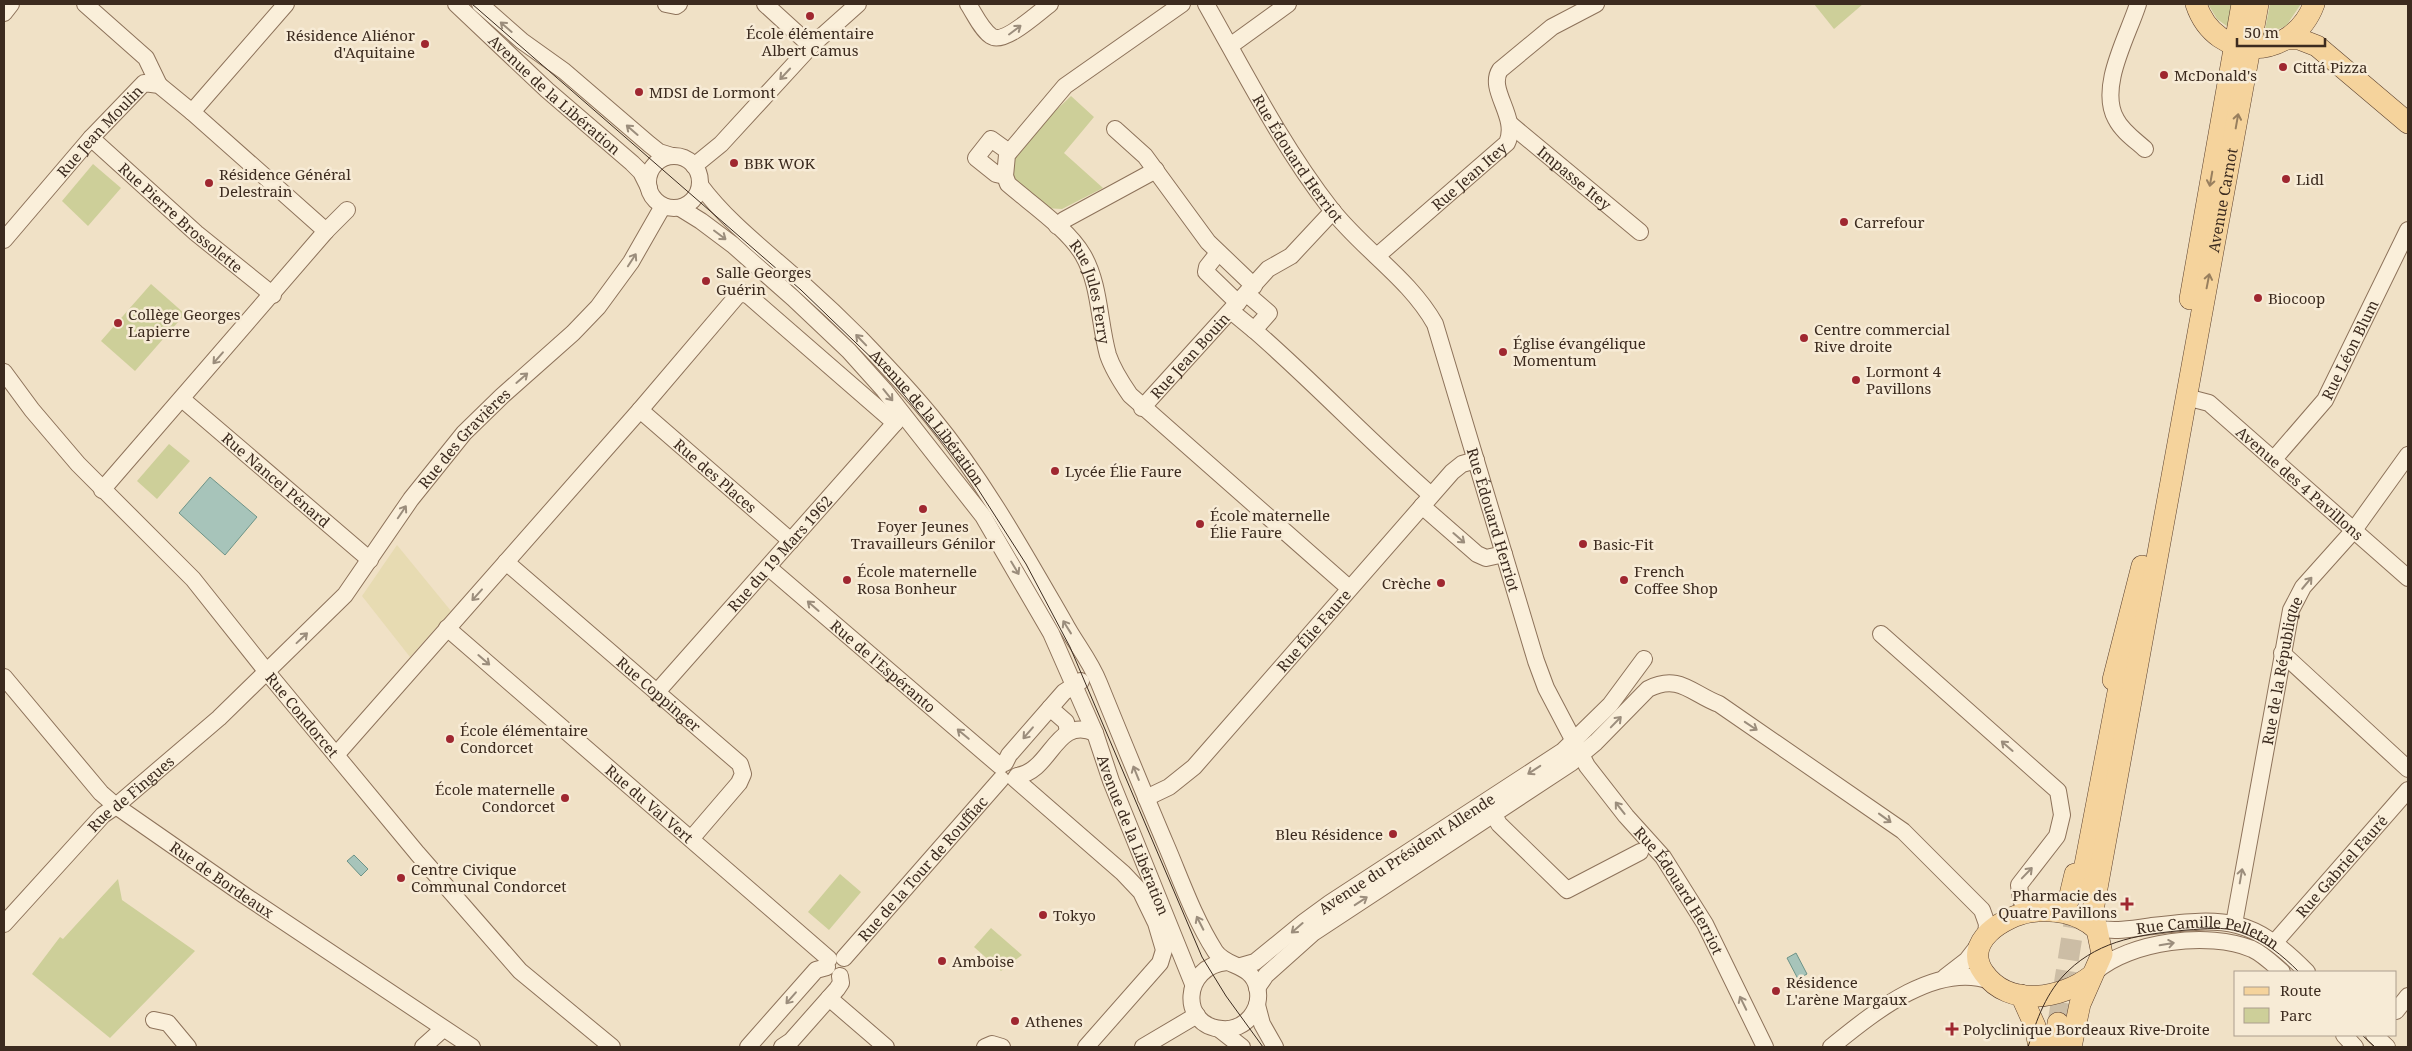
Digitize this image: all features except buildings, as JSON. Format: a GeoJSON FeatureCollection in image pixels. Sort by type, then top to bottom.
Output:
{"type":"FeatureCollection","features":[{"type":"Feature","properties":{"kind":"main road"},"geometry":{"type":"LineString","coordinates":[[2196,4],[2209,28],[2242,46],[2270,46],[2288,39],[2297,32],[2312,8]]}},
{"type":"Feature","properties":{"kind":"main road","name":"Avenue Carnot"},"geometry":{"type":"LineString","coordinates":[[2147,607],[2186,397],[2242,46],[2242,4]]}},
{"type":"Feature","properties":{"kind":"main road","name":"Avenue Carnot"},"geometry":{"type":"LineString","coordinates":[[2142,566],[2183,343],[2242,46],[2258,4]]}},
{"type":"Feature","properties":{"kind":"main road"},"geometry":{"type":"LineString","coordinates":[[2312,8],[2313,22],[2323,38],[2408,112]]}},
{"type":"Feature","properties":{"kind":"main road"},"geometry":{"type":"LineString","coordinates":[[2288,39],[2299,39],[2317,46],[2408,123]]}},
{"type":"Feature","properties":{"kind":"main road"},"geometry":{"type":"LineString","coordinates":[[2142,566],[2137,605],[2116,698],[2084,892],[2124,699],[2147,607]]}},
{"type":"Feature","properties":{"kind":"main road"},"geometry":{"type":"LineString","coordinates":[[2093,974],[2068,991],[2049,995],[2021,995],[2000,987],[1991,981],[1983,973],[1978,959],[1984,938],[2004,920],[2045,911],[2069,899],[2072,894],[2108,697],[2142,566]]}},
{"type":"Feature","properties":{"kind":"main road"},"geometry":{"type":"LineString","coordinates":[[2071,1047],[2080,1004],[2102,954],[2100,937],[2095,928],[2093,910],[2147,607]]}},
{"type":"Feature","properties":{"kind":"main road"},"geometry":{"type":"LineString","coordinates":[[2045,911],[2080,918],[2095,928]]}},
{"type":"Feature","properties":{"kind":"main road"},"geometry":{"type":"LineString","coordinates":[[2021,995],[2035,1026],[2039,1047]]}},
{"type":"Feature","properties":{"kind":"main road"},"geometry":{"type":"LineString","coordinates":[[2055,1047],[2063,1023],[2064,1047]]}},
{"type":"Feature","properties":{"kind":"street"},"geometry":{"type":"LineString","coordinates":[[4,13],[11,4]]}},
{"type":"Feature","properties":{"kind":"street"},"geometry":{"type":"LineString","coordinates":[[85,4],[146,58],[159,85]]}},
{"type":"Feature","properties":{"kind":"street"},"geometry":{"type":"LineString","coordinates":[[192,112],[286,4]]}},
{"type":"Feature","properties":{"kind":"street","name":"Avenue de la Libération"},"geometry":{"type":"LineString","coordinates":[[456,4],[547,90],[636,168],[648,188]]}},
{"type":"Feature","properties":{"kind":"street","name":"Avenue de la Libération"},"geometry":{"type":"LineString","coordinates":[[480,4],[522,41],[564,71],[659,152],[672,156]]}},
{"type":"Feature","properties":{"kind":"street"},"geometry":{"type":"LineString","coordinates":[[666,4],[676,6],[679,4]]}},
{"type":"Feature","properties":{"kind":"street"},"geometry":{"type":"LineString","coordinates":[[765,4],[811,46]]}},
{"type":"Feature","properties":{"kind":"street"},"geometry":{"type":"LineString","coordinates":[[694,166],[720,144],[811,46],[858,4]]}},
{"type":"Feature","properties":{"kind":"street"},"geometry":{"type":"LineString","coordinates":[[968,4],[991,36],[998,38],[1008,35],[1050,4]]}},
{"type":"Feature","properties":{"kind":"street"},"geometry":{"type":"LineString","coordinates":[[1009,152],[991,139],[976,158],[996,174],[1006,176],[1007,155],[1065,86],[1182,4]]}},
{"type":"Feature","properties":{"kind":"street","name":"Rue Édouard Herriot"},"geometry":{"type":"LineString","coordinates":[[1206,4],[1300,165],[1333,211],[1419,300],[1435,324],[1542,678],[1586,766],[1672,870],[1705,924],[1765,1047]]}},
{"type":"Feature","properties":{"kind":"street"},"geometry":{"type":"LineString","coordinates":[[1230,46],[1288,4]]}},
{"type":"Feature","properties":{"kind":"street","name":"Rue Jean Itey"},"geometry":{"type":"LineString","coordinates":[[1377,256],[1503,148],[1510,136],[1510,124],[1497,86],[1496,76],[1500,70],[1552,27],[1596,4]]}},
{"type":"Feature","properties":{"kind":"street"},"geometry":{"type":"LineString","coordinates":[[2138,4],[2112,77],[2110,100],[2112,110],[2120,125],[2145,149]]}},
{"type":"Feature","properties":{"kind":"street","name":"Rue Jean Moulin"},"geometry":{"type":"LineString","coordinates":[[4,240],[91,138],[144,84],[151,82],[159,85],[192,112],[326,232]]}},
{"type":"Feature","properties":{"kind":"street","name":"Impasse Itey"},"geometry":{"type":"LineString","coordinates":[[1510,124],[1640,232]]}},
{"type":"Feature","properties":{"kind":"street"},"geometry":{"type":"LineString","coordinates":[[1116,130],[1146,156],[1213,248],[1243,298],[1254,330],[1306,376],[1477,554],[1486,558],[1504,554]]}},
{"type":"Feature","properties":{"kind":"street","name":"Rue Pierre Brossolette"},"geometry":{"type":"LineString","coordinates":[[91,138],[196,233],[273,295]]}},
{"type":"Feature","properties":{"kind":"street"},"geometry":{"type":"LineString","coordinates":[[672,156],[688,160],[694,166],[698,171],[700,185],[696,197],[671,207],[656,202],[648,188],[652,169],[664,158],[672,156]]}},
{"type":"Feature","properties":{"kind":"street"},"geometry":{"type":"LineString","coordinates":[[1057,226],[1064,220],[1156,170]]}},
{"type":"Feature","properties":{"kind":"street","name":"Rue Jules Ferry"},"geometry":{"type":"LineString","coordinates":[[1006,176],[1008,184],[1057,226],[1083,255],[1093,281],[1108,356],[1116,376],[1142,408],[1349,588]]}},
{"type":"Feature","properties":{"kind":"street","name":"Avenue de la Libération"},"geometry":{"type":"LineString","coordinates":[[700,185],[715,206],[805,286],[860,339],[933,417],[1011,530],[1065,624],[1088,659],[1196,915],[1215,952],[1234,964]]}},
{"type":"Feature","properties":{"kind":"street","name":"Avenue de la Libération"},"geometry":{"type":"LineString","coordinates":[[671,207],[701,221],[733,245],[849,351],[899,418],[983,516],[1041,614],[1073,685],[1094,733],[1111,781],[1193,984]]}},
{"type":"Feature","properties":{"kind":"street","name":"Rue des Gravières"},"geometry":{"type":"LineString","coordinates":[[266,672],[345,595],[411,499],[464,433],[502,396],[573,333],[598,307],[671,207]]}},
{"type":"Feature","properties":{"kind":"street"},"geometry":{"type":"LineString","coordinates":[[102,490],[347,210]]}},
{"type":"Feature","properties":{"kind":"street","name":"Rue Jean Bouin"},"geometry":{"type":"LineString","coordinates":[[1142,408],[1268,269],[1291,256],[1333,211]]}},
{"type":"Feature","properties":{"kind":"street","name":"Rue Léon Blum"},"geometry":{"type":"LineString","coordinates":[[2274,459],[2325,400],[2408,230]]}},
{"type":"Feature","properties":{"kind":"street","name":"Rue Jean Bouin"},"geometry":{"type":"LineString","coordinates":[[1213,248],[1206,272],[1243,298]]}},
{"type":"Feature","properties":{"kind":"street"},"geometry":{"type":"LineString","coordinates":[[336,755],[640,410],[737,296],[743,293],[749,296],[899,418]]}},
{"type":"Feature","properties":{"kind":"street"},"geometry":{"type":"LineString","coordinates":[[1243,298],[1269,313],[1254,330]]}},
{"type":"Feature","properties":{"kind":"street","name":"Rue Condorcet"},"geometry":{"type":"LineString","coordinates":[[4,372],[38,417],[102,490],[193,579],[266,672],[417,853],[520,971],[612,1047]]}},
{"type":"Feature","properties":{"kind":"street","name":"Avenue des 4 Pavillons"},"geometry":{"type":"LineString","coordinates":[[2186,397],[2209,403],[2408,578]]}},
{"type":"Feature","properties":{"kind":"street","name":"Rue Nancel Pénard"},"geometry":{"type":"LineString","coordinates":[[182,399],[370,560]]}},
{"type":"Feature","properties":{"kind":"street","name":"Rue des Places"},"geometry":{"type":"LineString","coordinates":[[640,410],[791,541]]}},
{"type":"Feature","properties":{"kind":"street","name":"Rue du 19 Mars 1962"},"geometry":{"type":"LineString","coordinates":[[657,692],[899,418]]}},
{"type":"Feature","properties":{"kind":"street","name":"Rue de la République"},"geometry":{"type":"LineString","coordinates":[[2234,924],[2291,610],[2303,587],[2354,530],[2408,455]]}},
{"type":"Feature","properties":{"kind":"street","name":"Rue Élie Faure"},"geometry":{"type":"LineString","coordinates":[[1146,798],[1169,786],[1194,767],[1452,472],[1462,464],[1476,460]]}},
{"type":"Feature","properties":{"kind":"street","name":"Rue Coppinger"},"geometry":{"type":"LineString","coordinates":[[506,562],[740,764],[743,774],[739,783],[691,839]]}},
{"type":"Feature","properties":{"kind":"street","name":"Rue de l'Espéranto"},"geometry":{"type":"LineString","coordinates":[[768,567],[1123,873],[1141,892],[1156,923],[1164,950],[1160,963],[1086,1047]]}},
{"type":"Feature","properties":{"kind":"street","name":"Rue du Val Vert"},"geometry":{"type":"LineString","coordinates":[[447,628],[835,965]]}},
{"type":"Feature","properties":{"kind":"street"},"geometry":{"type":"LineString","coordinates":[[1881,634],[1902,655],[2058,791],[2062,815],[2057,836],[2018,885],[2021,900],[2045,911]]}},
{"type":"Feature","properties":{"kind":"street"},"geometry":{"type":"LineString","coordinates":[[2282,653],[2408,769]]}},
{"type":"Feature","properties":{"kind":"street"},"geometry":{"type":"LineString","coordinates":[[1578,749],[1644,660]]}},
{"type":"Feature","properties":{"kind":"street","name":"Rue de Fingues"},"geometry":{"type":"LineString","coordinates":[[4,924],[88,828],[219,718],[266,672]]}},
{"type":"Feature","properties":{"kind":"street","name":"Rue de Bordeaux"},"geometry":{"type":"LineString","coordinates":[[4,677],[101,793],[116,806],[472,1047]]}},
{"type":"Feature","properties":{"kind":"street"},"geometry":{"type":"LineString","coordinates":[[1073,685],[1090,682],[1103,692]]}},
{"type":"Feature","properties":{"kind":"street"},"geometry":{"type":"LineString","coordinates":[[1578,749],[1648,689],[1657,684],[1670,682],[1693,690],[1743,720],[1903,831],[1982,910],[1987,924],[1984,938],[1967,960],[1939,981]]}},
{"type":"Feature","properties":{"kind":"street","name":"Rue de la Tour de Rouffiac"},"geometry":{"type":"LineString","coordinates":[[748,1047],[816,970],[835,965],[1007,773],[1050,708],[1073,685]]}},
{"type":"Feature","properties":{"kind":"street"},"geometry":{"type":"LineString","coordinates":[[1050,708],[1066,722],[1068,730],[1081,728],[1094,733]]}},
{"type":"Feature","properties":{"kind":"street","name":"Rue de la Tour de Rouffiac"},"geometry":{"type":"LineString","coordinates":[[1007,773],[1032,772],[1068,730]]}},
{"type":"Feature","properties":{"kind":"street","name":"Avenue du Président Allende"},"geometry":{"type":"LineString","coordinates":[[1257,988],[1266,975],[1313,934],[1494,815],[1578,749]]}},
{"type":"Feature","properties":{"kind":"street","name":"Avenue du Président Allende"},"geometry":{"type":"LineString","coordinates":[[1234,964],[1255,962],[1330,903],[1578,749]]}},
{"type":"Feature","properties":{"kind":"street","name":"Rue Gabriel Fauré"},"geometry":{"type":"LineString","coordinates":[[2275,942],[2408,790]]}},
{"type":"Feature","properties":{"kind":"street"},"geometry":{"type":"LineString","coordinates":[[1494,815],[1499,824],[1568,890],[1640,852]]}},
{"type":"Feature","properties":{"kind":"street","name":"Rue Camille Pelletan"},"geometry":{"type":"LineString","coordinates":[[2095,928],[2116,931],[2180,923],[2220,921],[2244,926],[2275,942],[2306,971]]}},
{"type":"Feature","properties":{"kind":"street","name":"Rue Camille Pelletan"},"geometry":{"type":"LineString","coordinates":[[2093,974],[2108,962],[2139,949],[2172,943],[2207,940],[2234,943],[2253,950],[2281,971]]}},
{"type":"Feature","properties":{"kind":"street"},"geometry":{"type":"LineString","coordinates":[[1242,1047],[1219,1029],[1202,1021],[1192,1005],[1193,984],[1207,967],[1234,964],[1254,979],[1257,988],[1257,1005],[1262,1024],[1275,1047]]}},
{"type":"Feature","properties":{"kind":"street","name":"Rue de la Tour de Rouffiac"},"geometry":{"type":"LineString","coordinates":[[782,1047],[791,1041],[841,984],[835,965]]}},
{"type":"Feature","properties":{"kind":"street"},"geometry":{"type":"LineString","coordinates":[[1831,1047],[1896,999],[1939,981],[1971,976],[1991,981]]}},
{"type":"Feature","properties":{"kind":"street"},"geometry":{"type":"LineString","coordinates":[[2397,1010],[2408,996]]}},
{"type":"Feature","properties":{"kind":"street"},"geometry":{"type":"LineString","coordinates":[[830,998],[886,1047]]}},
{"type":"Feature","properties":{"kind":"street"},"geometry":{"type":"LineString","coordinates":[[1219,1029],[1240,1026],[1252,1015],[1257,1005]]}},
{"type":"Feature","properties":{"kind":"street"},"geometry":{"type":"LineString","coordinates":[[1143,1047],[1197,1015]]}},
{"type":"Feature","properties":{"kind":"street"},"geometry":{"type":"LineString","coordinates":[[154,1020],[168,1023],[188,1047]]}},
{"type":"Feature","properties":{"kind":"street"},"geometry":{"type":"LineString","coordinates":[[424,1047],[443,1029]]}},
{"type":"Feature","properties":{"kind":"street"},"geometry":{"type":"LineString","coordinates":[[2345,1036],[2355,1047]]}},
{"type":"Feature","properties":{"kind":"street"},"geometry":{"type":"LineString","coordinates":[[985,1047],[992,1044],[1002,1047]]}},
{"type":"Feature","properties":{"kind":"shaded area"},"geometry":{"type":"Polygon","coordinates":[[[397,545],[451,611],[410,657],[362,596],[397,545]]]}},
{"type":"Feature","properties":{"kind":"green space"},"geometry":{"type":"Polygon","coordinates":[[[1814,4],[1863,4],[1834,29],[1814,4]]]}},
{"type":"Feature","properties":{"kind":"green space"},"geometry":{"type":"Polygon","coordinates":[[[2208,4],[2232,4],[2228,27],[2217,19],[2208,4]]]}},
{"type":"Feature","properties":{"kind":"green space"},"geometry":{"type":"Polygon","coordinates":[[[2270,4],[2301,4],[2286,26],[2264,35],[2270,4]]]}},
{"type":"Feature","properties":{"kind":"green space"},"geometry":{"type":"Polygon","coordinates":[[[1071,96],[1094,117],[1064,153],[1103,188],[1062,209],[1044,208],[1018,187],[1009,171],[1010,164],[1050,116],[1071,96]]]}},
{"type":"Feature","properties":{"kind":"green space"},"geometry":{"type":"Polygon","coordinates":[[[93,164],[121,188],[88,226],[62,201],[93,164]]]}},
{"type":"Feature","properties":{"kind":"green space"},"geometry":{"type":"Polygon","coordinates":[[[151,284],[185,314],[135,371],[101,341],[151,284]]]}},
{"type":"Feature","properties":{"kind":"green space"},"geometry":{"type":"Polygon","coordinates":[[[169,444],[190,461],[157,499],[137,481],[169,444]]]}},
{"type":"Feature","properties":{"kind":"green space"},"geometry":{"type":"Polygon","coordinates":[[[840,874],[861,892],[829,930],[808,912],[840,874]]]}},
{"type":"Feature","properties":{"kind":"green space"},"geometry":{"type":"Polygon","coordinates":[[[118,879],[122,900],[195,951],[110,1038],[32,974],[60,937],[63,939],[118,879]]]}},
{"type":"Feature","properties":{"kind":"green space"},"geometry":{"type":"Polygon","coordinates":[[[991,928],[1022,955],[1001,971],[974,947],[991,928]]]}},
{"type":"Feature","properties":{"kind":"water"},"geometry":{"type":"Polygon","coordinates":[[[210,477],[257,517],[225,555],[179,513],[210,477]]]}},
{"type":"Feature","properties":{"kind":"water"},"geometry":{"type":"Polygon","coordinates":[[[354,855],[368,869],[361,876],[347,861],[354,855]]]}},
{"type":"Feature","properties":{"kind":"water"},"geometry":{"type":"Polygon","coordinates":[[[1796,953],[1807,974],[1798,979],[1787,958],[1796,953]]]}},
{"type":"Feature","properties":{"kind":"tunnel"},"geometry":{"type":"LineString","coordinates":[[2058,1023],[2078,899]]}},
{"type":"Feature","properties":{"kind":"tram line"},"geometry":{"type":"LineString","coordinates":[[472,4],[801,290],[883,369],[949,450],[976,486],[1026,564],[1070,647],[1202,957],[1226,996],[1263,1047]]}},
{"type":"Feature","properties":{"kind":"tram line"},"geometry":{"type":"LineString","coordinates":[[2028,1047],[2043,1006],[2060,979],[2081,960],[2094,952],[2124,940],[2139,936],[2187,930],[2214,928],[2234,930],[2249,935],[2265,944],[2298,971]]}},
{"type":"Feature","properties":{"kind":"tram line"},"geometry":{"type":"LineString","coordinates":[[2363,1036],[2375,1047]]}},
{"type":"Feature","properties":{"kind":"place","name":"École élémentaire Albert Camus"},"geometry":{"type":"Point","coordinates":[810,16]}},
{"type":"Feature","properties":{"kind":"place","name":"Résidence Aliénor d'Aquitaine"},"geometry":{"type":"Point","coordinates":[425,44]}},
{"type":"Feature","properties":{"kind":"place","name":"Cittá Pizza"},"geometry":{"type":"Point","coordinates":[2283,67]}},
{"type":"Feature","properties":{"kind":"place","name":"McDonald's"},"geometry":{"type":"Point","coordinates":[2164,75]}},
{"type":"Feature","properties":{"kind":"place","name":"MDSI de Lormont"},"geometry":{"type":"Point","coordinates":[639,92]}},
{"type":"Feature","properties":{"kind":"place","name":"BBK WOK"},"geometry":{"type":"Point","coordinates":[734,163]}},
{"type":"Feature","properties":{"kind":"place","name":"Lidl"},"geometry":{"type":"Point","coordinates":[2286,179]}},
{"type":"Feature","properties":{"kind":"place","name":"Résidence Général Delestrain"},"geometry":{"type":"Point","coordinates":[209,183]}},
{"type":"Feature","properties":{"kind":"place","name":"Carrefour"},"geometry":{"type":"Point","coordinates":[1844,222]}},
{"type":"Feature","properties":{"kind":"place","name":"Salle Georges Guérin"},"geometry":{"type":"Point","coordinates":[706,281]}},
{"type":"Feature","properties":{"kind":"place","name":"Biocoop"},"geometry":{"type":"Point","coordinates":[2258,298]}},
{"type":"Feature","properties":{"kind":"place","name":"Collège Georges Lapierre"},"geometry":{"type":"Point","coordinates":[118,323]}},
{"type":"Feature","properties":{"kind":"place","name":"Centre commercial Rive droite"},"geometry":{"type":"Point","coordinates":[1804,338]}},
{"type":"Feature","properties":{"kind":"place","name":"Église évangélique Momentum"},"geometry":{"type":"Point","coordinates":[1503,352]}},
{"type":"Feature","properties":{"kind":"place","name":"Lormont 4 Pavillons"},"geometry":{"type":"Point","coordinates":[1856,380]}},
{"type":"Feature","properties":{"kind":"place","name":"Lycée Élie Faure"},"geometry":{"type":"Point","coordinates":[1055,471]}},
{"type":"Feature","properties":{"kind":"place","name":"Foyer Jeunes Travailleurs Génilor"},"geometry":{"type":"Point","coordinates":[923,509]}},
{"type":"Feature","properties":{"kind":"place","name":"École maternelle Élie Faure"},"geometry":{"type":"Point","coordinates":[1200,524]}},
{"type":"Feature","properties":{"kind":"place","name":"Basic-Fit"},"geometry":{"type":"Point","coordinates":[1583,544]}},
{"type":"Feature","properties":{"kind":"place","name":"École maternelle Rosa Bonheur"},"geometry":{"type":"Point","coordinates":[847,580]}},
{"type":"Feature","properties":{"kind":"place","name":"French Coffee Shop"},"geometry":{"type":"Point","coordinates":[1624,580]}},
{"type":"Feature","properties":{"kind":"place","name":"Crèche"},"geometry":{"type":"Point","coordinates":[1441,583]}},
{"type":"Feature","properties":{"kind":"place","name":"École élémentaire Condorcet"},"geometry":{"type":"Point","coordinates":[450,739]}},
{"type":"Feature","properties":{"kind":"place","name":"École maternelle Condorcet"},"geometry":{"type":"Point","coordinates":[565,798]}},
{"type":"Feature","properties":{"kind":"place","name":"Bleu Résidence"},"geometry":{"type":"Point","coordinates":[1393,834]}},
{"type":"Feature","properties":{"kind":"place","name":"Centre Civique Communal Condorcet"},"geometry":{"type":"Point","coordinates":[401,878]}},
{"type":"Feature","properties":{"kind":"place","name":"Pharmacie des Quatre Pavillons"},"geometry":{"type":"Point","coordinates":[2127,904]}},
{"type":"Feature","properties":{"kind":"place","name":"Tokyo"},"geometry":{"type":"Point","coordinates":[1043,915]}},
{"type":"Feature","properties":{"kind":"place","name":"Amboise"},"geometry":{"type":"Point","coordinates":[942,961]}},
{"type":"Feature","properties":{"kind":"place","name":"Résidence L'arène Margaux"},"geometry":{"type":"Point","coordinates":[1776,991]}},
{"type":"Feature","properties":{"kind":"place","name":"Athenes"},"geometry":{"type":"Point","coordinates":[1015,1021]}},
{"type":"Feature","properties":{"kind":"place","name":"Polyclinique Bordeaux Rive-Droite"},"geometry":{"type":"Point","coordinates":[1952,1029]}}]}
